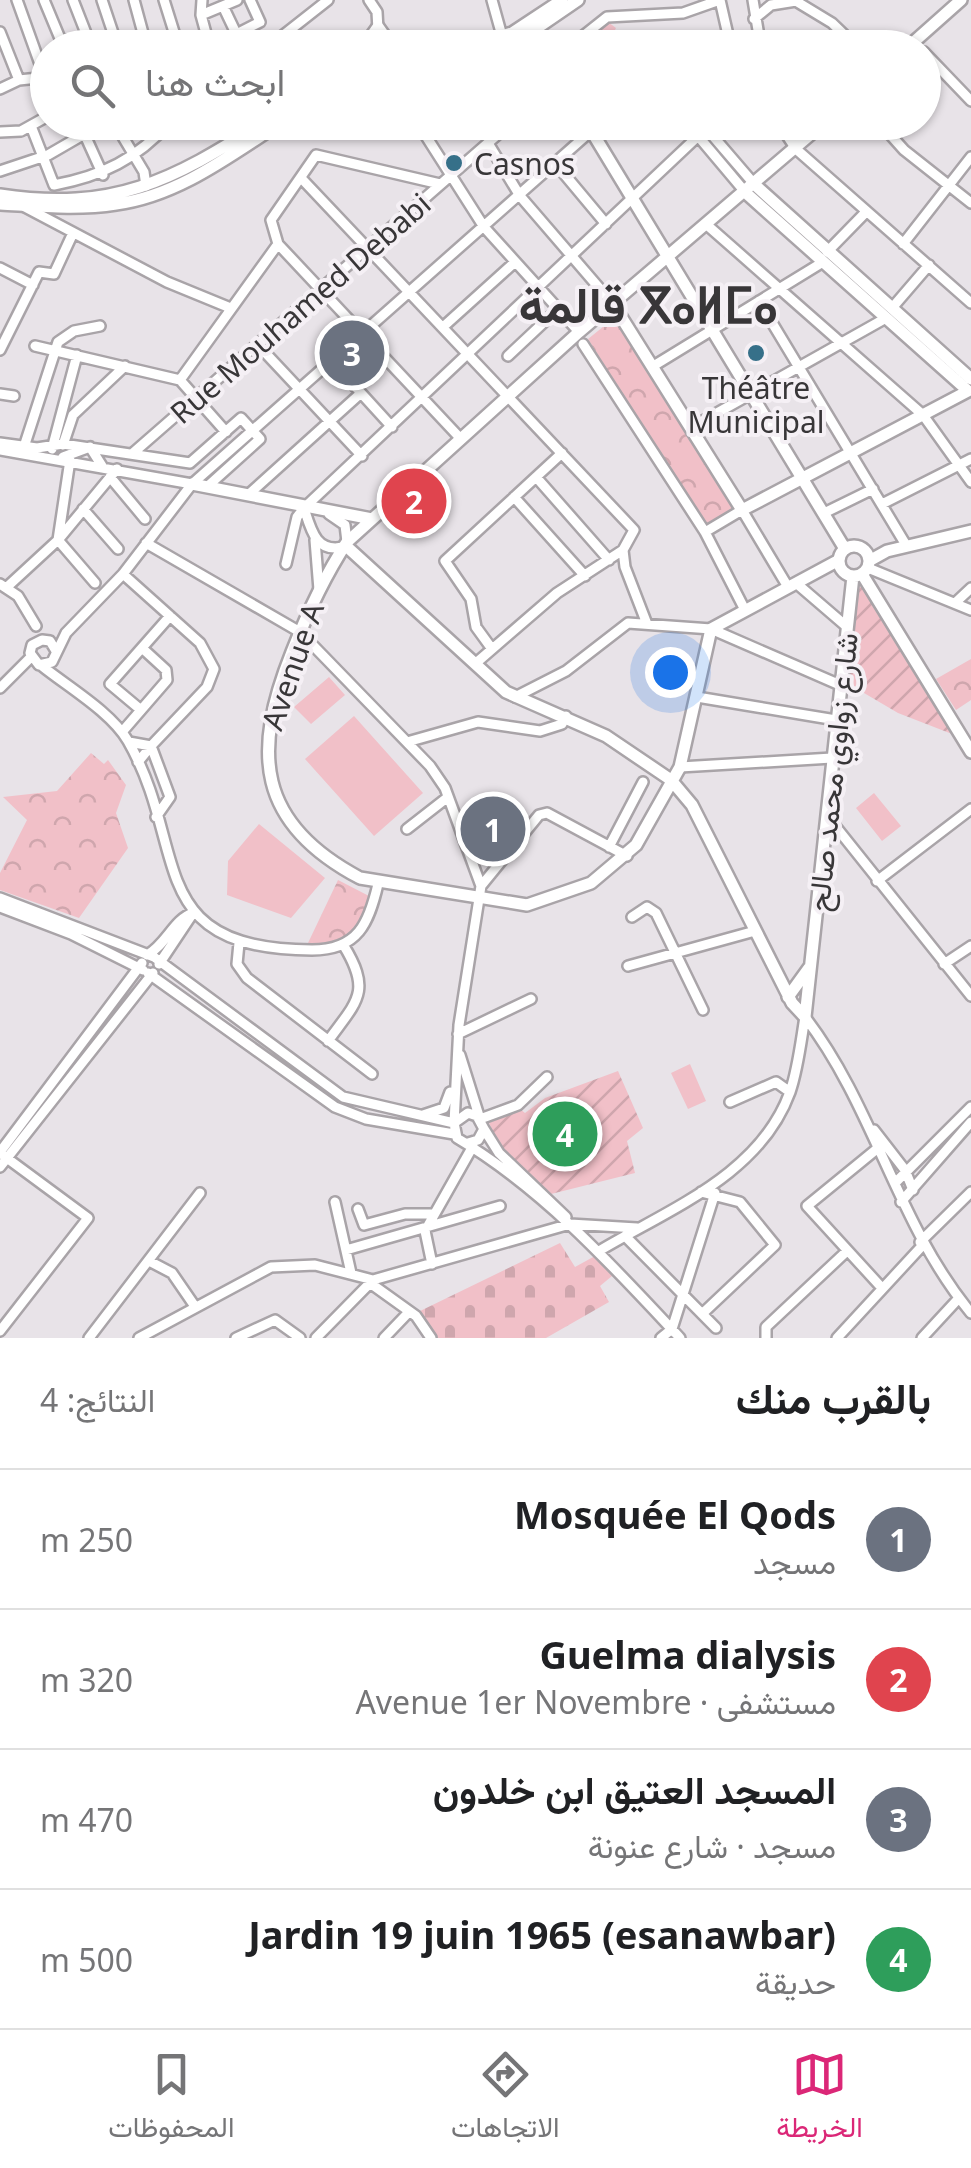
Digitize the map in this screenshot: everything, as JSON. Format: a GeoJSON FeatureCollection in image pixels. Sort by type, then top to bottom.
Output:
{"type":"FeatureCollection","features":[{"type":"Feature","properties":{"kind":"main road"},"geometry":{"type":"LineString","coordinates":[[519,30],[562,0]]}},
{"type":"Feature","properties":{"kind":"main road"},"geometry":{"type":"LineString","coordinates":[[534,30],[578,0]]}},
{"type":"Feature","properties":{"kind":"main road"},"geometry":{"type":"LineString","coordinates":[[933,30],[962,0]]}},
{"type":"Feature","properties":{"kind":"main road"},"geometry":{"type":"LineString","coordinates":[[376,30],[380,30]]}},
{"type":"Feature","properties":{"kind":"main road"},"geometry":{"type":"LineString","coordinates":[[0,196],[79,198],[146,188],[191,169],[236,140]]}},
{"type":"Feature","properties":{"kind":"main road"},"geometry":{"type":"LineString","coordinates":[[0,204],[117,204],[148,197],[196,177],[254,140]]}},
{"type":"Feature","properties":{"kind":"main road"},"geometry":{"type":"LineString","coordinates":[[596,140],[804,479],[842,554],[841,569],[863,566],[886,551],[906,545],[971,531]]}},
{"type":"Feature","properties":{"kind":"main road","name":"Avenue A"},"geometry":{"type":"LineString","coordinates":[[627,856],[591,884],[544,903],[477,900],[378,884],[338,867],[306,839],[283,808],[268,771],[266,741],[272,706],[319,590],[345,545],[581,338],[613,304],[806,140]]}},
{"type":"Feature","properties":{"kind":"main road"},"geometry":{"type":"LineString","coordinates":[[613,304],[655,365],[742,510],[970,389],[751,189]]}},
{"type":"Feature","properties":{"kind":"main road"},"geometry":{"type":"LineString","coordinates":[[192,484],[210,484],[304,508],[372,519]]}},
{"type":"Feature","properties":{"kind":"main road"},"geometry":{"type":"LineString","coordinates":[[345,545],[516,697],[606,736],[672,780],[692,806],[755,931],[805,1017]]}},
{"type":"Feature","properties":{"kind":"main road"},"geometry":{"type":"LineString","coordinates":[[627,856],[680,767],[711,629],[842,554]]}},
{"type":"Feature","properties":{"kind":"main road"},"geometry":{"type":"LineString","coordinates":[[842,554],[863,566],[971,752]]}},
{"type":"Feature","properties":{"kind":"main road","name":"شارع زواوي محمد صالح"},"geometry":{"type":"LineString","coordinates":[[805,1017],[846,626],[863,566]]}},
{"type":"Feature","properties":{"kind":"main road"},"geometry":{"type":"LineString","coordinates":[[792,996],[809,968]]}},
{"type":"Feature","properties":{"kind":"main road"},"geometry":{"type":"LineString","coordinates":[[792,996],[808,992]]}},
{"type":"Feature","properties":{"kind":"street"},"geometry":{"type":"LineString","coordinates":[[17,0],[30,35]]}},
{"type":"Feature","properties":{"kind":"street"},"geometry":{"type":"LineString","coordinates":[[44,0],[57,30]]}},
{"type":"Feature","properties":{"kind":"street"},"geometry":{"type":"LineString","coordinates":[[73,0],[85,30]]}},
{"type":"Feature","properties":{"kind":"street"},"geometry":{"type":"LineString","coordinates":[[102,0],[112,30]]}},
{"type":"Feature","properties":{"kind":"street"},"geometry":{"type":"LineString","coordinates":[[135,0],[142,30]]}},
{"type":"Feature","properties":{"kind":"street"},"geometry":{"type":"LineString","coordinates":[[164,0],[173,30]]}},
{"type":"Feature","properties":{"kind":"street"},"geometry":{"type":"LineString","coordinates":[[202,0],[200,15],[205,30]]}},
{"type":"Feature","properties":{"kind":"street"},"geometry":{"type":"LineString","coordinates":[[200,15],[236,0]]}},
{"type":"Feature","properties":{"kind":"street"},"geometry":{"type":"LineString","coordinates":[[244,30],[260,22],[250,0]]}},
{"type":"Feature","properties":{"kind":"street"},"geometry":{"type":"LineString","coordinates":[[290,30],[328,0]]}},
{"type":"Feature","properties":{"kind":"street"},"geometry":{"type":"LineString","coordinates":[[378,30],[372,4],[385,0]]}},
{"type":"Feature","properties":{"kind":"street"},"geometry":{"type":"LineString","coordinates":[[492,0],[498,30]]}},
{"type":"Feature","properties":{"kind":"street"},"geometry":{"type":"LineString","coordinates":[[590,30],[608,16],[683,13],[720,0],[728,30]]}},
{"type":"Feature","properties":{"kind":"street"},"geometry":{"type":"LineString","coordinates":[[753,0],[756,30]]}},
{"type":"Feature","properties":{"kind":"street"},"geometry":{"type":"LineString","coordinates":[[753,17],[764,0]]}},
{"type":"Feature","properties":{"kind":"street"},"geometry":{"type":"LineString","coordinates":[[753,17],[771,5],[795,0],[839,30]]}},
{"type":"Feature","properties":{"kind":"street"},"geometry":{"type":"LineString","coordinates":[[223,6],[234,30]]}},
{"type":"Feature","properties":{"kind":"street"},"geometry":{"type":"LineString","coordinates":[[0,32],[19,80]]}},
{"type":"Feature","properties":{"kind":"street"},"geometry":{"type":"LineString","coordinates":[[941,72],[971,101]]}},
{"type":"Feature","properties":{"kind":"street"},"geometry":{"type":"LineString","coordinates":[[1,84],[30,79]]}},
{"type":"Feature","properties":{"kind":"street"},"geometry":{"type":"LineString","coordinates":[[0,132],[30,126]]}},
{"type":"Feature","properties":{"kind":"street"},"geometry":{"type":"LineString","coordinates":[[38,140],[54,184],[104,174],[154,140]]}},
{"type":"Feature","properties":{"kind":"street"},"geometry":{"type":"LineString","coordinates":[[0,171],[80,140]]}},
{"type":"Feature","properties":{"kind":"street"},"geometry":{"type":"LineString","coordinates":[[87,140],[104,174]]}},
{"type":"Feature","properties":{"kind":"street"},"geometry":{"type":"LineString","coordinates":[[125,140],[146,188]]}},
{"type":"Feature","properties":{"kind":"street"},"geometry":{"type":"LineString","coordinates":[[428,140],[484,227],[581,338],[705,532],[745,610]]}},
{"type":"Feature","properties":{"kind":"street","name":"Rue Mouhamed Debabi"},"geometry":{"type":"LineString","coordinates":[[133,453],[490,140]]}},
{"type":"Feature","properties":{"kind":"street"},"geometry":{"type":"LineString","coordinates":[[1,686],[43,665],[51,644],[123,574],[192,484],[250,428],[520,196],[576,140]]}},
{"type":"Feature","properties":{"kind":"street"},"geometry":{"type":"LineString","coordinates":[[286,564],[297,517],[304,508],[694,140]]}},
{"type":"Feature","properties":{"kind":"street"},"geometry":{"type":"LineString","coordinates":[[702,140],[751,189]]}},
{"type":"Feature","properties":{"kind":"street"},"geometry":{"type":"LineString","coordinates":[[720,140],[751,189]]}},
{"type":"Feature","properties":{"kind":"street"},"geometry":{"type":"LineString","coordinates":[[790,140],[865,213],[971,303]]}},
{"type":"Feature","properties":{"kind":"street"},"geometry":{"type":"LineString","coordinates":[[895,140],[971,203]]}},
{"type":"Feature","properties":{"kind":"street"},"geometry":{"type":"LineString","coordinates":[[488,143],[520,196],[613,304]]}},
{"type":"Feature","properties":{"kind":"street"},"geometry":{"type":"LineString","coordinates":[[440,184],[316,155],[271,220],[278,244],[462,439]]}},
{"type":"Feature","properties":{"kind":"street"},"geometry":{"type":"LineString","coordinates":[[903,244],[971,157]]}},
{"type":"Feature","properties":{"kind":"street"},"geometry":{"type":"LineString","coordinates":[[555,163],[606,224]]}},
{"type":"Feature","properties":{"kind":"street"},"geometry":{"type":"LineString","coordinates":[[302,178],[634,530],[624,550],[557,593],[476,663]]}},
{"type":"Feature","properties":{"kind":"street"},"geometry":{"type":"LineString","coordinates":[[22,205],[166,282],[228,307]]}},
{"type":"Feature","properties":{"kind":"street"},"geometry":{"type":"LineString","coordinates":[[655,365],[825,257],[865,213]]}},
{"type":"Feature","properties":{"kind":"street"},"geometry":{"type":"LineString","coordinates":[[708,225],[923,415],[971,482]]}},
{"type":"Feature","properties":{"kind":"street"},"geometry":{"type":"LineString","coordinates":[[0,350],[40,272],[54,274],[73,233]]}},
{"type":"Feature","properties":{"kind":"street"},"geometry":{"type":"LineString","coordinates":[[180,380],[228,307],[278,244]]}},
{"type":"Feature","properties":{"kind":"street"},"geometry":{"type":"LineString","coordinates":[[443,327],[515,262]]}},
{"type":"Feature","properties":{"kind":"street"},"geometry":{"type":"LineString","coordinates":[[692,427],[889,313],[929,266]]}},
{"type":"Feature","properties":{"kind":"street"},"geometry":{"type":"LineString","coordinates":[[0,268],[33,284]]}},
{"type":"Feature","properties":{"kind":"street"},"geometry":{"type":"LineString","coordinates":[[759,301],[906,545]]}},
{"type":"Feature","properties":{"kind":"street"},"geometry":{"type":"LineString","coordinates":[[508,356],[558,309]]}},
{"type":"Feature","properties":{"kind":"street"},"geometry":{"type":"LineString","coordinates":[[23,450],[54,350],[65,335],[100,326]]}},
{"type":"Feature","properties":{"kind":"street"},"geometry":{"type":"LineString","coordinates":[[258,345],[362,456]]}},
{"type":"Feature","properties":{"kind":"street"},"geometry":{"type":"LineString","coordinates":[[35,346],[180,380],[226,432]]}},
{"type":"Feature","properties":{"kind":"street"},"geometry":{"type":"LineString","coordinates":[[77,355],[58,444],[58,540],[96,584]]}},
{"type":"Feature","properties":{"kind":"street"},"geometry":{"type":"LineString","coordinates":[[330,359],[392,427]]}},
{"type":"Feature","properties":{"kind":"street"},"geometry":{"type":"LineString","coordinates":[[58,444],[73,415],[125,366]]}},
{"type":"Feature","properties":{"kind":"street"},"geometry":{"type":"LineString","coordinates":[[48,370],[72,376]]}},
{"type":"Feature","properties":{"kind":"street"},"geometry":{"type":"LineString","coordinates":[[0,394],[14,396]]}},
{"type":"Feature","properties":{"kind":"street"},"geometry":{"type":"LineString","coordinates":[[248,494],[362,394]]}},
{"type":"Feature","properties":{"kind":"street"},"geometry":{"type":"LineString","coordinates":[[190,464],[241,418],[260,439],[210,484]]}},
{"type":"Feature","properties":{"kind":"street"},"geometry":{"type":"LineString","coordinates":[[23,450],[58,444],[190,464],[195,472],[192,484]]}},
{"type":"Feature","properties":{"kind":"street"},"geometry":{"type":"LineString","coordinates":[[0,447],[102,466],[114,473],[192,484]]}},
{"type":"Feature","properties":{"kind":"street"},"geometry":{"type":"LineString","coordinates":[[60,458],[90,447]]}},
{"type":"Feature","properties":{"kind":"street"},"geometry":{"type":"LineString","coordinates":[[90,447],[102,466]]}},
{"type":"Feature","properties":{"kind":"street"},"geometry":{"type":"LineString","coordinates":[[492,649],[476,627],[472,599],[445,561],[562,453]]}},
{"type":"Feature","properties":{"kind":"street"},"geometry":{"type":"LineString","coordinates":[[882,504],[971,460]]}},
{"type":"Feature","properties":{"kind":"street"},"geometry":{"type":"LineString","coordinates":[[51,644],[26,606],[3,585],[58,540],[114,473]]}},
{"type":"Feature","properties":{"kind":"street"},"geometry":{"type":"LineString","coordinates":[[114,473],[145,519]]}},
{"type":"Feature","properties":{"kind":"street"},"geometry":{"type":"LineString","coordinates":[[536,477],[609,560]]}},
{"type":"Feature","properties":{"kind":"street"},"geometry":{"type":"LineString","coordinates":[[824,514],[873,489]]}},
{"type":"Feature","properties":{"kind":"street"},"geometry":{"type":"LineString","coordinates":[[514,498],[585,576]]}},
{"type":"Feature","properties":{"kind":"street"},"geometry":{"type":"LineString","coordinates":[[304,508],[314,538],[319,590]]}},
{"type":"Feature","properties":{"kind":"street"},"geometry":{"type":"LineString","coordinates":[[83,509],[118,549]]}},
{"type":"Feature","properties":{"kind":"street"},"geometry":{"type":"LineString","coordinates":[[705,532],[742,510],[792,585],[846,626]]}},
{"type":"Feature","properties":{"kind":"street"},"geometry":{"type":"LineString","coordinates":[[314,538],[328,548],[345,545],[345,525],[328,513]]}},
{"type":"Feature","properties":{"kind":"street"},"geometry":{"type":"LineString","coordinates":[[146,543],[300,632],[430,766],[448,797],[481,886]]}},
{"type":"Feature","properties":{"kind":"street"},"geometry":{"type":"LineString","coordinates":[[624,550],[630,581],[647,624]]}},
{"type":"Feature","properties":{"kind":"street"},"geometry":{"type":"LineString","coordinates":[[863,566],[971,610]]}},
{"type":"Feature","properties":{"kind":"street"},"geometry":{"type":"LineString","coordinates":[[123,574],[205,649],[213,676],[138,762]]}},
{"type":"Feature","properties":{"kind":"street"},"geometry":{"type":"LineString","coordinates":[[955,603],[971,588]]}},
{"type":"Feature","properties":{"kind":"street"},"geometry":{"type":"LineString","coordinates":[[141,710],[110,684],[170,616]]}},
{"type":"Feature","properties":{"kind":"street"},"geometry":{"type":"LineString","coordinates":[[516,697],[566,671],[619,627],[647,624],[711,629],[840,685]]}},
{"type":"Feature","properties":{"kind":"street"},"geometry":{"type":"LineString","coordinates":[[36,626],[35,642],[43,665],[126,737],[151,746],[170,797],[156,817]]}},
{"type":"Feature","properties":{"kind":"street"},"geometry":{"type":"LineString","coordinates":[[35,642],[51,644]]}},
{"type":"Feature","properties":{"kind":"street"},"geometry":{"type":"LineString","coordinates":[[126,737],[168,675],[142,648]]}},
{"type":"Feature","properties":{"kind":"street"},"geometry":{"type":"LineString","coordinates":[[696,697],[836,720]]}},
{"type":"Feature","properties":{"kind":"street"},"geometry":{"type":"LineString","coordinates":[[407,742],[478,722],[549,730],[562,724],[566,716]]}},
{"type":"Feature","properties":{"kind":"street"},"geometry":{"type":"LineString","coordinates":[[126,737],[138,762],[189,917]]}},
{"type":"Feature","properties":{"kind":"street"},"geometry":{"type":"LineString","coordinates":[[680,767],[832,758]]}},
{"type":"Feature","properties":{"kind":"street"},"geometry":{"type":"LineString","coordinates":[[609,847],[643,782]]}},
{"type":"Feature","properties":{"kind":"street"},"geometry":{"type":"LineString","coordinates":[[407,829],[448,797]]}},
{"type":"Feature","properties":{"kind":"street"},"geometry":{"type":"LineString","coordinates":[[877,881],[971,809]]}},
{"type":"Feature","properties":{"kind":"street"},"geometry":{"type":"LineString","coordinates":[[454,1128],[458,1034],[481,886],[539,816],[547,812],[627,856]]}},
{"type":"Feature","properties":{"kind":"street"},"geometry":{"type":"LineString","coordinates":[[826,815],[971,996]]}},
{"type":"Feature","properties":{"kind":"street"},"geometry":{"type":"LineString","coordinates":[[823,852],[831,844],[851,850]]}},
{"type":"Feature","properties":{"kind":"street"},"geometry":{"type":"LineString","coordinates":[[189,917],[238,943],[310,950],[344,946],[364,930],[378,884]]}},
{"type":"Feature","properties":{"kind":"street"},"geometry":{"type":"LineString","coordinates":[[0,898],[150,965],[334,1092],[454,1128],[570,1224]]}},
{"type":"Feature","properties":{"kind":"street"},"geometry":{"type":"LineString","coordinates":[[0,908],[150,965],[335,1107],[366,1118],[454,1128]]}},
{"type":"Feature","properties":{"kind":"street"},"geometry":{"type":"LineString","coordinates":[[632,917],[652,908],[704,1010]]}},
{"type":"Feature","properties":{"kind":"street"},"geometry":{"type":"LineString","coordinates":[[0,1330],[88,1218],[2,1158],[189,917]]}},
{"type":"Feature","properties":{"kind":"street"},"geometry":{"type":"LineString","coordinates":[[628,966],[755,931]]}},
{"type":"Feature","properties":{"kind":"street"},"geometry":{"type":"LineString","coordinates":[[238,943],[238,964],[247,978],[372,1074]]}},
{"type":"Feature","properties":{"kind":"street"},"geometry":{"type":"LineString","coordinates":[[328,1040],[360,996],[362,986],[344,946]]}},
{"type":"Feature","properties":{"kind":"street"},"geometry":{"type":"LineString","coordinates":[[944,964],[971,946]]}},
{"type":"Feature","properties":{"kind":"street"},"geometry":{"type":"LineString","coordinates":[[792,996],[800,1045]]}},
{"type":"Feature","properties":{"kind":"street"},"geometry":{"type":"LineString","coordinates":[[458,1034],[531,999]]}},
{"type":"Feature","properties":{"kind":"street"},"geometry":{"type":"LineString","coordinates":[[805,1017],[839,1061],[921,1244],[971,1312]]}},
{"type":"Feature","properties":{"kind":"street"},"geometry":{"type":"LineString","coordinates":[[599,1251],[702,1192],[754,1152],[790,1092],[805,1017]]}},
{"type":"Feature","properties":{"kind":"street"},"geometry":{"type":"LineString","coordinates":[[800,1045],[820,1036]]}},
{"type":"Feature","properties":{"kind":"street"},"geometry":{"type":"LineString","coordinates":[[458,1047],[482,1124],[500,1153],[680,1338]]}},
{"type":"Feature","properties":{"kind":"street"},"geometry":{"type":"LineString","coordinates":[[419,1116],[444,1108],[454,1075]]}},
{"type":"Feature","properties":{"kind":"street"},"geometry":{"type":"LineString","coordinates":[[432,1264],[425,1231],[471,1145],[478,1140],[482,1124],[518,1105],[548,1077]]}},
{"type":"Feature","properties":{"kind":"street"},"geometry":{"type":"LineString","coordinates":[[730,1102],[776,1082],[790,1092]]}},
{"type":"Feature","properties":{"kind":"street"},"geometry":{"type":"LineString","coordinates":[[895,1182],[971,1107]]}},
{"type":"Feature","properties":{"kind":"street"},"geometry":{"type":"LineString","coordinates":[[454,1128],[468,1113],[482,1124]]}},
{"type":"Feature","properties":{"kind":"street"},"geometry":{"type":"LineString","coordinates":[[863,1116],[906,1170],[913,1190]]}},
{"type":"Feature","properties":{"kind":"street"},"geometry":{"type":"LineString","coordinates":[[901,1202],[971,1122]]}},
{"type":"Feature","properties":{"kind":"street"},"geometry":{"type":"LineString","coordinates":[[878,1148],[808,1200],[808,1210],[882,1288]]}},
{"type":"Feature","properties":{"kind":"street"},"geometry":{"type":"LineString","coordinates":[[662,1338],[672,1328],[718,1181]]}},
{"type":"Feature","properties":{"kind":"street"},"geometry":{"type":"LineString","coordinates":[[702,1192],[740,1202],[775,1245],[702,1314]]}},
{"type":"Feature","properties":{"kind":"street"},"geometry":{"type":"LineString","coordinates":[[836,1338],[971,1192]]}},
{"type":"Feature","properties":{"kind":"street"},"geometry":{"type":"LineString","coordinates":[[89,1338],[200,1193]]}},
{"type":"Feature","properties":{"kind":"street"},"geometry":{"type":"LineString","coordinates":[[335,1202],[351,1274]]}},
{"type":"Feature","properties":{"kind":"street"},"geometry":{"type":"LineString","coordinates":[[346,1250],[425,1231],[500,1206]]}},
{"type":"Feature","properties":{"kind":"street"},"geometry":{"type":"LineString","coordinates":[[358,1209],[364,1226],[405,1214],[434,1214]]}},
{"type":"Feature","properties":{"kind":"street"},"geometry":{"type":"LineString","coordinates":[[316,1338],[371,1281],[570,1224],[638,1228]]}},
{"type":"Feature","properties":{"kind":"street"},"geometry":{"type":"LineString","coordinates":[[625,1236],[716,1328]]}},
{"type":"Feature","properties":{"kind":"street"},"geometry":{"type":"LineString","coordinates":[[766,1338],[766,1327],[847,1251]]}},
{"type":"Feature","properties":{"kind":"street"},"geometry":{"type":"LineString","coordinates":[[150,1262],[172,1273],[194,1305]]}},
{"type":"Feature","properties":{"kind":"street"},"geometry":{"type":"LineString","coordinates":[[140,1338],[194,1305],[271,1267],[315,1265],[371,1281],[416,1316],[431,1338]]}},
{"type":"Feature","properties":{"kind":"street"},"geometry":{"type":"LineString","coordinates":[[922,1338],[959,1298]]}},
{"type":"Feature","properties":{"kind":"street"},"geometry":{"type":"LineString","coordinates":[[384,1338],[408,1313]]}},
{"type":"Feature","properties":{"kind":"street"},"geometry":{"type":"LineString","coordinates":[[236,1338],[275,1320],[300,1338]]}},
{"type":"Feature","properties":{"kind":"green space"},"geometry":{"type":"Polygon","coordinates":[[[608,22],[616,28],[601,30],[608,22]]]}},
{"type":"Feature","properties":{"kind":"green space"},"geometry":{"type":"Polygon","coordinates":[[[619,314],[736,508],[705,525],[588,339],[619,314]]]}},
{"type":"Feature","properties":{"kind":"green space"},"geometry":{"type":"Polygon","coordinates":[[[866,586],[952,734],[898,713],[847,683],[854,588],[866,586]]]}},
{"type":"Feature","properties":{"kind":"green space"},"geometry":{"type":"Polygon","coordinates":[[[971,659],[971,700],[956,710],[936,679],[971,659]]]}},
{"type":"Feature","properties":{"kind":"green space"},"geometry":{"type":"Polygon","coordinates":[[[329,677],[345,695],[311,724],[294,707],[329,677]]]}},
{"type":"Feature","properties":{"kind":"green space"},"geometry":{"type":"Polygon","coordinates":[[[354,716],[423,793],[374,836],[305,759],[354,716]]]}},
{"type":"Feature","properties":{"kind":"green space"},"geometry":{"type":"Polygon","coordinates":[[[91,753],[104,764],[108,760],[126,785],[116,813],[128,848],[79,918],[0,890],[0,873],[27,820],[3,797],[57,791],[91,753]]]}},
{"type":"Feature","properties":{"kind":"green space"},"geometry":{"type":"Polygon","coordinates":[[[874,793],[901,826],[882,841],[856,808],[874,793]]]}},
{"type":"Feature","properties":{"kind":"green space"},"geometry":{"type":"Polygon","coordinates":[[[259,824],[325,878],[291,918],[227,895],[228,861],[259,824]]]}},
{"type":"Feature","properties":{"kind":"green space"},"geometry":{"type":"Polygon","coordinates":[[[338,880],[369,896],[366,908],[356,927],[341,938],[308,943],[338,880]]]}},
{"type":"Feature","properties":{"kind":"green space"},"geometry":{"type":"Polygon","coordinates":[[[690,1064],[706,1101],[688,1109],[671,1073],[690,1064]]]}},
{"type":"Feature","properties":{"kind":"green space"},"geometry":{"type":"Polygon","coordinates":[[[618,1071],[643,1128],[627,1141],[635,1173],[551,1194],[498,1144],[487,1118],[520,1109],[525,1113],[545,1098],[618,1071]]]}},
{"type":"Feature","properties":{"kind":"green space"},"geometry":{"type":"Polygon","coordinates":[[[560,1243],[575,1267],[595,1256],[612,1276],[600,1286],[609,1302],[546,1338],[434,1338],[416,1313],[560,1243]]]}},
{"type":"Feature","properties":{"kind":"place","name":"Casnos"},"geometry":{"type":"Point","coordinates":[454,163]}},
{"type":"Feature","properties":{"kind":"place","name":"المسجد العتيق ابن خلدون"},"geometry":{"type":"Point","coordinates":[352,353]}},
{"type":"Feature","properties":{"kind":"place","name":"Théâtre Municipal"},"geometry":{"type":"Point","coordinates":[756,353]}},
{"type":"Feature","properties":{"kind":"place","name":"Guelma dialysis"},"geometry":{"type":"Point","coordinates":[414,501]}},
{"type":"Feature","properties":{"kind":"place","name":"Mosquée El Qods"},"geometry":{"type":"Point","coordinates":[493,829]}},
{"type":"Feature","properties":{"kind":"place","name":"Jardin 19 juin 1965 (esanawbar)"},"geometry":{"type":"Point","coordinates":[565,1134]}},
{"type":"Feature","properties":{"kind":"district","name":"قالمة ⴳⴰⵍⵎⴰ"},"geometry":{"type":"Point","coordinates":[648,304]}}]}
